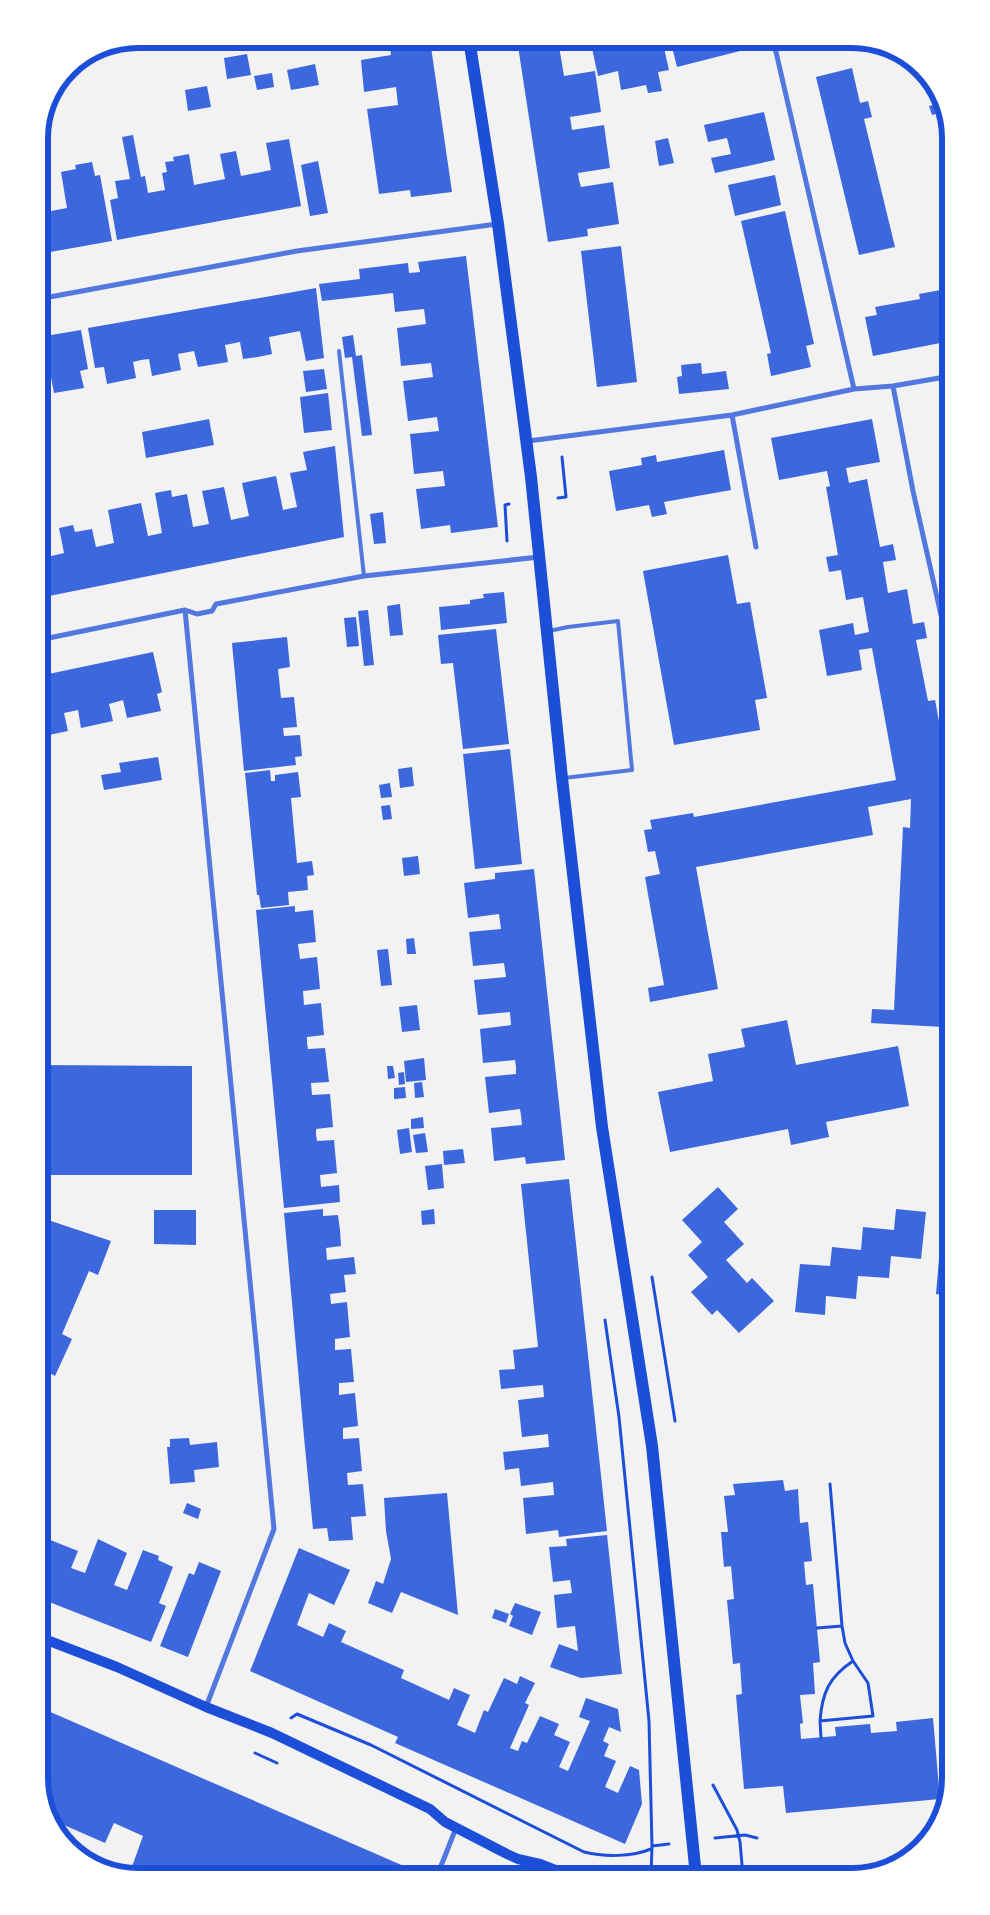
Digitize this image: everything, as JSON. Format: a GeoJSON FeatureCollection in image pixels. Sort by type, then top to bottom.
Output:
{"type":"FeatureCollection","features":[{"type":"Feature","properties":{"kind":"main road"},"geometry":{"type":"LineString","coordinates":[[470,48],[498,224],[527,442],[539,557],[544,586],[546,631],[562,778],[602,1127],[652,1446],[695,1868]]}},
{"type":"Feature","properties":{"kind":"main road"},"geometry":{"type":"LineString","coordinates":[[48,1640],[117,1667],[206,1707],[272,1733],[430,1809],[446,1822],[518,1859],[549,1868]]}},
{"type":"Feature","properties":{"kind":"street"},"geometry":{"type":"LineString","coordinates":[[775,48],[854,390]]}},
{"type":"Feature","properties":{"kind":"street"},"geometry":{"type":"LineString","coordinates":[[48,297],[297,251],[498,224]]}},
{"type":"Feature","properties":{"kind":"street"},"geometry":{"type":"LineString","coordinates":[[527,442],[560,436],[732,415],[854,390],[893,386],[942,378]]}},
{"type":"Feature","properties":{"kind":"street"},"geometry":{"type":"LineString","coordinates":[[893,386],[913,490],[942,620]]}},
{"type":"Feature","properties":{"kind":"street"},"geometry":{"type":"LineString","coordinates":[[732,415],[756,547]]}},
{"type":"Feature","properties":{"kind":"street"},"geometry":{"type":"LineString","coordinates":[[48,638],[185,610],[197,614],[212,611],[216,604],[364,576],[539,557]]}},
{"type":"Feature","properties":{"kind":"street"},"geometry":{"type":"LineString","coordinates":[[185,610],[274,1529],[206,1707]]}},
{"type":"Feature","properties":{"kind":"street"},"geometry":{"type":"LineString","coordinates":[[441,1867],[457,1828]]}},
{"type":"Feature","properties":{"kind":"lane"},"geometry":{"type":"LineString","coordinates":[[339,351],[364,576]]}},
{"type":"Feature","properties":{"kind":"lane"},"geometry":{"type":"LineString","coordinates":[[546,631],[568,626],[618,621],[632,770],[562,778]]}},
{"type":"Feature","properties":{"kind":"path"},"geometry":{"type":"LineString","coordinates":[[557,498],[566,497],[560,436]]}},
{"type":"Feature","properties":{"kind":"path"},"geometry":{"type":"LineString","coordinates":[[505,504],[506,532]]}},
{"type":"Feature","properties":{"kind":"path"},"geometry":{"type":"LineString","coordinates":[[604,1312],[619,1417],[649,1721],[651,1868]]}},
{"type":"Feature","properties":{"kind":"path"},"geometry":{"type":"LineString","coordinates":[[820,1721],[873,1716],[868,1683],[853,1661],[842,1626],[830,1484]]}},
{"type":"Feature","properties":{"kind":"path"},"geometry":{"type":"LineString","coordinates":[[817,1628],[842,1626]]}},
{"type":"Feature","properties":{"kind":"path"},"geometry":{"type":"LineString","coordinates":[[821,1738],[821,1705],[828,1684],[839,1670],[853,1661]]}},
{"type":"Feature","properties":{"kind":"path"},"geometry":{"type":"LineString","coordinates":[[297,1714],[371,1745],[584,1852],[624,1855],[668,1844]]}},
{"type":"Feature","properties":{"kind":"path"},"geometry":{"type":"LineString","coordinates":[[720,1837],[739,1836],[757,1838]]}},
{"type":"Feature","properties":{"kind":"path"},"geometry":{"type":"LineString","coordinates":[[739,1836],[742,1868]]}},
{"type":"Feature","properties":{"kind":"building"},"geometry":{"type":"Polygon","coordinates":[[[390,48],[431,48],[452,192],[411,197],[410,190],[379,194],[367,109],[398,105],[396,87],[364,92],[361,60],[391,55],[390,48]]]}},
{"type":"Feature","properties":{"kind":"building"},"geometry":{"type":"Polygon","coordinates":[[[518,48],[559,48],[564,76],[595,71],[601,112],[570,117],[572,130],[604,125],[610,168],[578,173],[579,180],[581,187],[613,182],[619,224],[587,229],[588,236],[548,242],[518,48]]]}},
{"type":"Feature","properties":{"kind":"building"},"geometry":{"type":"Polygon","coordinates":[[[592,48],[664,48],[669,70],[658,72],[662,91],[648,93],[646,85],[621,90],[618,71],[598,76],[592,48]]]}},
{"type":"Feature","properties":{"kind":"building"},"geometry":{"type":"Polygon","coordinates":[[[672,48],[739,48],[740,51],[677,67],[672,48]]]}},
{"type":"Feature","properties":{"kind":"building"},"geometry":{"type":"Polygon","coordinates":[[[247,54],[251,75],[227,79],[224,58],[247,54]]]}},
{"type":"Feature","properties":{"kind":"building"},"geometry":{"type":"Polygon","coordinates":[[[315,64],[319,85],[291,90],[287,70],[315,64]]]}},
{"type":"Feature","properties":{"kind":"building"},"geometry":{"type":"Polygon","coordinates":[[[852,68],[860,103],[868,101],[872,117],[864,119],[895,247],[859,255],[816,77],[852,68]]]}},
{"type":"Feature","properties":{"kind":"building"},"geometry":{"type":"Polygon","coordinates":[[[272,73],[274,87],[257,90],[254,76],[272,73]]]}},
{"type":"Feature","properties":{"kind":"building"},"geometry":{"type":"Polygon","coordinates":[[[924,84],[931,92],[927,93],[924,84]]]}},
{"type":"Feature","properties":{"kind":"building"},"geometry":{"type":"Polygon","coordinates":[[[207,86],[211,107],[188,111],[185,90],[207,86]]]}},
{"type":"Feature","properties":{"kind":"building"},"geometry":{"type":"Polygon","coordinates":[[[936,104],[939,113],[932,115],[929,106],[936,104]]]}},
{"type":"Feature","properties":{"kind":"building"},"geometry":{"type":"Polygon","coordinates":[[[764,112],[775,160],[715,173],[711,158],[731,154],[727,138],[708,142],[704,125],[764,112]]]}},
{"type":"Feature","properties":{"kind":"building"},"geometry":{"type":"Polygon","coordinates":[[[133,135],[141,177],[145,176],[148,193],[165,190],[162,173],[167,172],[165,162],[174,161],[173,157],[189,154],[194,185],[225,179],[220,154],[236,151],[241,176],[271,170],[266,143],[289,139],[301,206],[117,240],[110,200],[118,198],[115,181],[130,179],[122,137],[133,135]]]}},
{"type":"Feature","properties":{"kind":"building"},"geometry":{"type":"Polygon","coordinates":[[[668,138],[674,163],[659,166],[655,141],[668,138]]]}},
{"type":"Feature","properties":{"kind":"building"},"geometry":{"type":"Polygon","coordinates":[[[318,161],[328,213],[310,216],[301,165],[318,161]]]}},
{"type":"Feature","properties":{"kind":"building"},"geometry":{"type":"Polygon","coordinates":[[[92,162],[95,176],[100,175],[112,241],[48,252],[48,193],[51,211],[67,208],[61,172],[76,169],[75,165],[92,162]]]}},
{"type":"Feature","properties":{"kind":"building"},"geometry":{"type":"Polygon","coordinates":[[[775,175],[781,205],[735,216],[728,185],[775,175]]]}},
{"type":"Feature","properties":{"kind":"building"},"geometry":{"type":"Polygon","coordinates":[[[785,211],[814,344],[806,346],[811,367],[771,376],[767,354],[771,353],[741,221],[785,211]]]}},
{"type":"Feature","properties":{"kind":"building"},"geometry":{"type":"Polygon","coordinates":[[[621,246],[637,382],[597,387],[581,251],[621,246]]]}},
{"type":"Feature","properties":{"kind":"building"},"geometry":{"type":"Polygon","coordinates":[[[466,256],[498,527],[451,533],[450,525],[421,529],[416,489],[445,486],[443,471],[414,474],[410,434],[439,431],[437,417],[408,421],[403,381],[433,377],[431,363],[401,366],[397,328],[426,324],[424,309],[395,312],[393,293],[322,301],[319,284],[360,279],[359,269],[408,263],[409,273],[420,272],[418,262],[466,256]]]}},
{"type":"Feature","properties":{"kind":"building"},"geometry":{"type":"Polygon","coordinates":[[[316,288],[324,358],[306,361],[300,331],[269,337],[272,354],[258,357],[243,359],[240,342],[225,345],[228,362],[198,367],[194,351],[178,354],[181,370],[152,376],[149,359],[141,360],[133,362],[136,378],[107,384],[104,367],[95,368],[88,328],[316,288]]]}},
{"type":"Feature","properties":{"kind":"building"},"geometry":{"type":"Polygon","coordinates":[[[942,290],[942,343],[873,356],[865,317],[877,315],[875,307],[920,299],[919,294],[942,290]]]}},
{"type":"Feature","properties":{"kind":"building"},"geometry":{"type":"Polygon","coordinates":[[[81,330],[88,369],[80,371],[84,388],[54,393],[51,377],[48,378],[48,336],[81,330]]]}},
{"type":"Feature","properties":{"kind":"building"},"geometry":{"type":"Polygon","coordinates":[[[353,335],[356,356],[362,355],[372,435],[362,436],[352,357],[345,358],[342,337],[353,335]]]}},
{"type":"Feature","properties":{"kind":"building"},"geometry":{"type":"Polygon","coordinates":[[[701,363],[702,374],[726,371],[729,389],[679,394],[677,377],[682,376],[681,365],[701,363]]]}},
{"type":"Feature","properties":{"kind":"building"},"geometry":{"type":"Polygon","coordinates":[[[324,369],[327,389],[306,392],[303,371],[324,369]]]}},
{"type":"Feature","properties":{"kind":"building"},"geometry":{"type":"Polygon","coordinates":[[[328,393],[332,430],[304,433],[300,397],[328,393]]]}},
{"type":"Feature","properties":{"kind":"building"},"geometry":{"type":"Polygon","coordinates":[[[942,416],[942,434],[939,417],[942,416]]]}},
{"type":"Feature","properties":{"kind":"building"},"geometry":{"type":"Polygon","coordinates":[[[209,419],[214,445],[146,458],[142,432],[209,419]]]}},
{"type":"Feature","properties":{"kind":"building"},"geometry":{"type":"Polygon","coordinates":[[[872,419],[880,462],[846,468],[849,483],[867,479],[880,547],[893,544],[896,560],[883,562],[888,593],[907,589],[913,624],[924,622],[927,638],[916,640],[928,701],[935,700],[942,738],[940,796],[942,796],[942,1027],[871,1023],[872,1009],[894,1010],[903,827],[910,828],[911,799],[868,807],[873,835],[696,867],[718,989],[650,1002],[648,988],[664,985],[645,877],[660,874],[655,851],[648,852],[644,830],[652,829],[650,820],[693,813],[694,817],[896,780],[872,648],[859,650],[862,670],[827,676],[819,630],[853,623],[855,635],[869,632],[863,597],[846,600],[841,570],[829,572],[826,557],[838,555],[826,487],[830,486],[827,471],[779,480],[771,438],[872,419]]]}},
{"type":"Feature","properties":{"kind":"building"},"geometry":{"type":"Polygon","coordinates":[[[335,446],[344,537],[48,596],[48,557],[64,553],[59,528],[73,525],[75,532],[92,529],[96,547],[114,543],[108,510],[141,503],[148,536],[162,533],[155,493],[171,490],[172,497],[187,494],[193,527],[209,524],[202,491],[224,487],[231,520],[249,516],[242,483],[276,476],[283,510],[297,507],[290,473],[307,470],[303,452],[335,446]]]}},
{"type":"Feature","properties":{"kind":"building"},"geometry":{"type":"Polygon","coordinates":[[[724,450],[731,490],[664,502],[667,514],[652,517],[649,505],[616,511],[609,471],[642,465],[641,458],[656,455],[657,462],[724,450]]]}},
{"type":"Feature","properties":{"kind":"building"},"geometry":{"type":"Polygon","coordinates":[[[383,512],[386,543],[374,544],[370,514],[383,512]]]}},
{"type":"Feature","properties":{"kind":"building"},"geometry":{"type":"Polygon","coordinates":[[[728,555],[737,604],[750,602],[767,698],[755,700],[760,730],[674,745],[643,571],[728,555]]]}},
{"type":"Feature","properties":{"kind":"building"},"geometry":{"type":"Polygon","coordinates":[[[504,592],[507,623],[441,630],[439,607],[470,604],[470,600],[484,598],[483,594],[504,592]]]}},
{"type":"Feature","properties":{"kind":"building"},"geometry":{"type":"Polygon","coordinates":[[[400,604],[403,635],[390,636],[387,606],[400,604]]]}},
{"type":"Feature","properties":{"kind":"building"},"geometry":{"type":"Polygon","coordinates":[[[368,610],[374,665],[364,666],[358,611],[368,610]]]}},
{"type":"Feature","properties":{"kind":"building"},"geometry":{"type":"Polygon","coordinates":[[[356,617],[359,646],[347,647],[344,618],[356,617]]]}},
{"type":"Feature","properties":{"kind":"building"},"geometry":{"type":"Polygon","coordinates":[[[496,629],[509,744],[463,749],[453,663],[441,664],[438,635],[496,629]]]}},
{"type":"Feature","properties":{"kind":"building"},"geometry":{"type":"Polygon","coordinates":[[[287,637],[290,667],[278,669],[281,698],[294,697],[297,727],[283,728],[284,736],[300,735],[302,756],[295,757],[296,765],[244,771],[232,643],[287,637]]]}},
{"type":"Feature","properties":{"kind":"building"},"geometry":{"type":"Polygon","coordinates":[[[153,652],[162,692],[157,694],[161,711],[127,718],[123,700],[109,704],[113,721],[81,728],[78,710],[64,713],[68,731],[48,735],[48,674],[153,652]]]}},
{"type":"Feature","properties":{"kind":"building"},"geometry":{"type":"Polygon","coordinates":[[[510,749],[522,864],[475,869],[463,754],[510,749]]]}},
{"type":"Feature","properties":{"kind":"building"},"geometry":{"type":"Polygon","coordinates":[[[158,757],[162,780],[104,790],[101,775],[121,772],[119,763],[158,757]]]}},
{"type":"Feature","properties":{"kind":"building"},"geometry":{"type":"Polygon","coordinates":[[[412,767],[414,786],[400,788],[398,769],[412,767]]]}},
{"type":"Feature","properties":{"kind":"building"},"geometry":{"type":"Polygon","coordinates":[[[270,770],[271,781],[275,781],[275,775],[298,772],[301,797],[291,798],[297,863],[312,861],[314,875],[307,876],[308,890],[288,892],[289,905],[261,908],[259,895],[257,895],[245,773],[270,770]]]}},
{"type":"Feature","properties":{"kind":"building"},"geometry":{"type":"Polygon","coordinates":[[[390,783],[392,797],[381,798],[379,785],[390,783]]]}},
{"type":"Feature","properties":{"kind":"building"},"geometry":{"type":"Polygon","coordinates":[[[390,805],[392,819],[383,820],[381,806],[390,805]]]}},
{"type":"Feature","properties":{"kind":"building"},"geometry":{"type":"Polygon","coordinates":[[[418,856],[420,874],[404,876],[402,858],[418,856]]]}},
{"type":"Feature","properties":{"kind":"building"},"geometry":{"type":"Polygon","coordinates":[[[534,869],[565,1160],[526,1164],[525,1157],[494,1161],[491,1128],[522,1125],[521,1115],[520,1109],[489,1113],[485,1077],[516,1074],[516,1067],[515,1060],[483,1063],[480,1029],[511,1025],[510,1012],[478,1015],[474,980],[506,977],[504,963],[473,966],[469,932],[501,929],[499,914],[468,918],[464,883],[495,879],[495,873],[534,869]]]}},
{"type":"Feature","properties":{"kind":"building"},"geometry":{"type":"Polygon","coordinates":[[[295,906],[295,912],[313,910],[316,942],[298,944],[300,959],[317,957],[320,989],[303,991],[304,1005],[321,1003],[324,1035],[307,1037],[307,1043],[308,1049],[325,1048],[329,1082],[311,1083],[312,1095],[330,1094],[333,1127],[316,1129],[316,1135],[317,1141],[334,1140],[337,1173],[320,1175],[321,1187],[339,1185],[340,1202],[284,1208],[256,910],[295,906]]]}},
{"type":"Feature","properties":{"kind":"building"},"geometry":{"type":"Polygon","coordinates":[[[414,938],[416,954],[407,954],[406,939],[414,938]]]}},
{"type":"Feature","properties":{"kind":"building"},"geometry":{"type":"Polygon","coordinates":[[[388,949],[392,985],[381,986],[377,950],[388,949]]]}},
{"type":"Feature","properties":{"kind":"building"},"geometry":{"type":"Polygon","coordinates":[[[417,1005],[420,1030],[402,1032],[399,1007],[417,1005]]]}},
{"type":"Feature","properties":{"kind":"building"},"geometry":{"type":"Polygon","coordinates":[[[787,1020],[796,1065],[898,1046],[909,1106],[826,1122],[829,1137],[791,1145],[788,1129],[670,1152],[658,1092],[713,1081],[708,1054],[745,1047],[741,1029],[787,1020]]]}},
{"type":"Feature","properties":{"kind":"building"},"geometry":{"type":"Polygon","coordinates":[[[424,1058],[426,1080],[406,1082],[404,1061],[424,1058]]]}},
{"type":"Feature","properties":{"kind":"building"},"geometry":{"type":"Polygon","coordinates":[[[48,1065],[192,1066],[192,1175],[48,1175],[48,1065]]]}},
{"type":"Feature","properties":{"kind":"building"},"geometry":{"type":"Polygon","coordinates":[[[387,1066],[393,1066],[395,1078],[388,1079],[387,1066]]]}},
{"type":"Feature","properties":{"kind":"building"},"geometry":{"type":"Polygon","coordinates":[[[404,1072],[405,1084],[399,1085],[398,1073],[404,1072]]]}},
{"type":"Feature","properties":{"kind":"building"},"geometry":{"type":"Polygon","coordinates":[[[422,1082],[424,1097],[415,1098],[414,1083],[422,1082]]]}},
{"type":"Feature","properties":{"kind":"building"},"geometry":{"type":"Polygon","coordinates":[[[405,1087],[406,1098],[394,1099],[394,1088],[405,1087]]]}},
{"type":"Feature","properties":{"kind":"building"},"geometry":{"type":"Polygon","coordinates":[[[423,1117],[424,1128],[411,1129],[411,1119],[423,1117]]]}},
{"type":"Feature","properties":{"kind":"building"},"geometry":{"type":"Polygon","coordinates":[[[409,1128],[412,1152],[400,1154],[397,1130],[409,1128]]]}},
{"type":"Feature","properties":{"kind":"building"},"geometry":{"type":"Polygon","coordinates":[[[425,1133],[428,1152],[416,1153],[413,1135],[425,1133]]]}},
{"type":"Feature","properties":{"kind":"building"},"geometry":{"type":"Polygon","coordinates":[[[463,1149],[465,1163],[444,1165],[443,1151],[463,1149]]]}},
{"type":"Feature","properties":{"kind":"building"},"geometry":{"type":"Polygon","coordinates":[[[442,1164],[444,1188],[428,1190],[425,1166],[442,1164]]]}},
{"type":"Feature","properties":{"kind":"building"},"geometry":{"type":"Polygon","coordinates":[[[569,1179],[607,1531],[559,1537],[558,1530],[526,1534],[523,1498],[554,1495],[553,1482],[521,1486],[519,1468],[505,1470],[503,1452],[549,1447],[548,1434],[522,1437],[518,1400],[544,1397],[543,1385],[501,1389],[499,1370],[515,1369],[513,1350],[538,1347],[521,1184],[569,1179]]]}},
{"type":"Feature","properties":{"kind":"building"},"geometry":{"type":"Polygon","coordinates":[[[718,1187],[738,1209],[724,1222],[744,1244],[726,1260],[747,1283],[752,1278],[774,1301],[739,1333],[717,1310],[712,1315],[691,1292],[708,1277],[688,1255],[702,1242],[682,1220],[718,1187]]]}},
{"type":"Feature","properties":{"kind":"building"},"geometry":{"type":"Polygon","coordinates":[[[323,1209],[323,1216],[338,1215],[340,1230],[341,1246],[326,1248],[327,1260],[354,1257],[356,1274],[344,1275],[346,1292],[330,1294],[331,1304],[347,1302],[350,1337],[335,1339],[335,1350],[351,1349],[354,1382],[339,1383],[339,1395],[355,1393],[358,1426],[343,1428],[343,1439],[359,1438],[362,1471],[347,1473],[348,1485],[363,1484],[366,1516],[351,1517],[353,1540],[329,1541],[327,1528],[313,1529],[304,1437],[284,1213],[323,1209]]]}},
{"type":"Feature","properties":{"kind":"building"},"geometry":{"type":"Polygon","coordinates":[[[434,1209],[435,1224],[422,1225],[421,1211],[434,1209]]]}},
{"type":"Feature","properties":{"kind":"building"},"geometry":{"type":"Polygon","coordinates":[[[896,1209],[926,1212],[921,1259],[891,1256],[889,1278],[858,1276],[856,1299],[826,1296],[825,1315],[795,1312],[800,1264],[830,1266],[832,1247],[861,1250],[863,1227],[894,1230],[896,1209]]]}},
{"type":"Feature","properties":{"kind":"building"},"geometry":{"type":"Polygon","coordinates":[[[154,1210],[196,1210],[196,1245],[154,1244],[154,1210]]]}},
{"type":"Feature","properties":{"kind":"building"},"geometry":{"type":"Polygon","coordinates":[[[48,1220],[111,1241],[98,1275],[89,1271],[62,1334],[72,1339],[55,1376],[48,1372],[48,1220]]]}},
{"type":"Feature","properties":{"kind":"building"},"geometry":{"type":"Polygon","coordinates":[[[940,1247],[942,1247],[942,1295],[936,1294],[940,1247]]]}},
{"type":"Feature","properties":{"kind":"building"},"geometry":{"type":"Polygon","coordinates":[[[189,1438],[190,1445],[217,1442],[219,1467],[194,1470],[195,1482],[170,1484],[167,1447],[170,1447],[170,1439],[189,1438]]]}},
{"type":"Feature","properties":{"kind":"building"},"geometry":{"type":"Polygon","coordinates":[[[783,1480],[785,1491],[798,1489],[800,1523],[808,1522],[812,1561],[804,1562],[806,1585],[813,1584],[820,1662],[813,1663],[815,1694],[800,1695],[803,1723],[800,1724],[801,1739],[836,1736],[835,1727],[870,1724],[871,1733],[897,1731],[896,1722],[933,1718],[940,1799],[786,1813],[783,1786],[744,1789],[736,1695],[742,1694],[740,1663],[733,1664],[727,1600],[734,1599],[731,1566],[724,1567],[721,1532],[728,1532],[724,1496],[735,1495],[733,1484],[783,1480]]]}},
{"type":"Feature","properties":{"kind":"building"},"geometry":{"type":"Polygon","coordinates":[[[447,1493],[458,1615],[401,1592],[392,1613],[368,1603],[376,1581],[383,1584],[391,1559],[386,1531],[384,1498],[447,1493]]]}},
{"type":"Feature","properties":{"kind":"building"},"geometry":{"type":"Polygon","coordinates":[[[187,1503],[201,1509],[198,1519],[183,1513],[187,1503]]]}},
{"type":"Feature","properties":{"kind":"building"},"geometry":{"type":"Polygon","coordinates":[[[607,1535],[622,1674],[581,1678],[550,1667],[559,1644],[578,1651],[575,1626],[557,1628],[554,1595],[572,1593],[570,1580],[553,1582],[549,1547],[567,1546],[566,1539],[607,1535]]]}},
{"type":"Feature","properties":{"kind":"building"},"geometry":{"type":"Polygon","coordinates":[[[48,1539],[78,1551],[71,1568],[85,1573],[98,1539],[127,1553],[114,1585],[127,1590],[143,1550],[159,1556],[158,1560],[173,1567],[159,1603],[166,1606],[151,1642],[48,1602],[48,1539]]]}},
{"type":"Feature","properties":{"kind":"building"},"geometry":{"type":"Polygon","coordinates":[[[299,1548],[350,1570],[334,1605],[309,1593],[297,1625],[323,1637],[329,1623],[346,1631],[341,1642],[404,1670],[401,1678],[449,1700],[454,1688],[470,1695],[457,1725],[475,1733],[484,1710],[488,1712],[504,1678],[517,1684],[520,1676],[535,1683],[525,1703],[529,1705],[510,1748],[518,1751],[522,1741],[527,1743],[540,1716],[559,1724],[554,1735],[570,1742],[559,1767],[568,1771],[590,1721],[579,1717],[586,1698],[618,1709],[621,1732],[609,1727],[603,1741],[609,1744],[604,1756],[616,1761],[605,1787],[618,1793],[630,1766],[639,1770],[642,1804],[625,1844],[395,1743],[398,1737],[250,1671],[299,1548]]]}},
{"type":"Feature","properties":{"kind":"building"},"geometry":{"type":"Polygon","coordinates":[[[199,1562],[221,1571],[188,1657],[160,1646],[189,1573],[194,1575],[199,1562]]]}},
{"type":"Feature","properties":{"kind":"building"},"geometry":{"type":"Polygon","coordinates":[[[515,1603],[541,1612],[532,1635],[509,1626],[513,1616],[510,1614],[515,1603]]]}},
{"type":"Feature","properties":{"kind":"building"},"geometry":{"type":"Polygon","coordinates":[[[495,1609],[509,1614],[506,1623],[492,1618],[495,1609]]]}},
{"type":"Feature","properties":{"kind":"building"},"geometry":{"type":"Polygon","coordinates":[[[48,1711],[407,1867],[132,1867],[143,1836],[114,1823],[105,1843],[59,1823],[54,1812],[48,1784],[48,1711]]]}}]}
